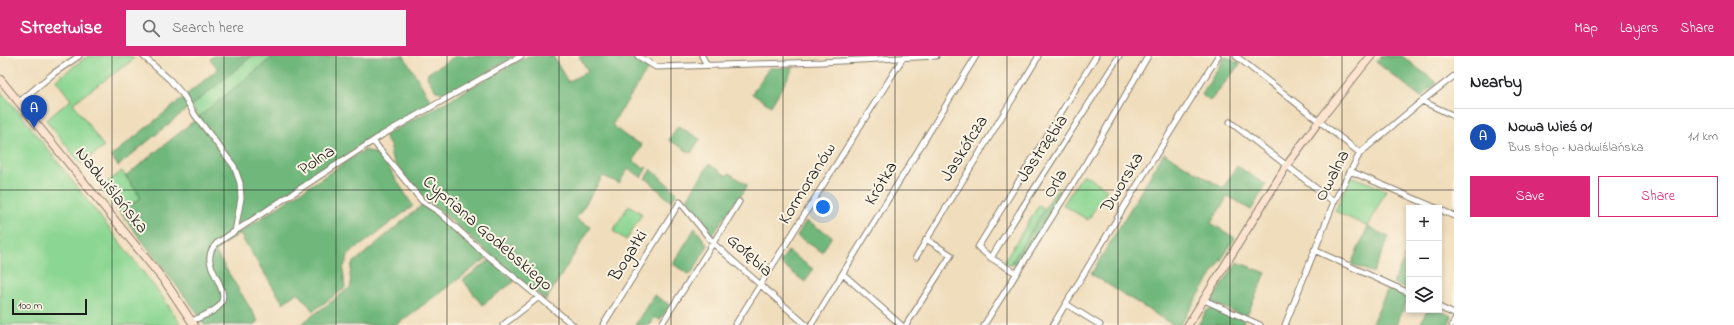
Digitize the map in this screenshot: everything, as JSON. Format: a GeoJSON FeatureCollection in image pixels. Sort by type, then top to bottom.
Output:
{"type":"FeatureCollection","features":[{"type":"Feature","properties":{"kind":"main road"},"geometry":{"type":"LineString","coordinates":[[1188,325],[1287,165],[1319,121],[1371,56]]}},
{"type":"Feature","properties":{"kind":"main road","name":"Nadwiślańska"},"geometry":{"type":"LineString","coordinates":[[0,79],[157,272],[193,323]]}},
{"type":"Feature","properties":{"kind":"street"},"geometry":{"type":"LineString","coordinates":[[19,102],[54,73],[79,56]]}},
{"type":"Feature","properties":{"kind":"street"},"geometry":{"type":"LineString","coordinates":[[143,56],[170,80],[184,96],[195,115],[234,166],[240,183],[241,198],[235,232]]}},
{"type":"Feature","properties":{"kind":"street","name":"Polna"},"geometry":{"type":"LineString","coordinates":[[193,323],[218,307],[221,300],[222,292],[211,265],[209,253],[217,243],[373,141],[521,56]]}},
{"type":"Feature","properties":{"kind":"street"},"geometry":{"type":"LineString","coordinates":[[638,56],[656,67],[936,56]]}},
{"type":"Feature","properties":{"kind":"street"},"geometry":{"type":"LineString","coordinates":[[702,56],[707,65]]}},
{"type":"Feature","properties":{"kind":"street","name":"Krótka"},"geometry":{"type":"LineString","coordinates":[[811,325],[976,56]]}},
{"type":"Feature","properties":{"kind":"street","name":"Jaskółcza"},"geometry":{"type":"LineString","coordinates":[[916,257],[1038,56]]}},
{"type":"Feature","properties":{"kind":"street"},"geometry":{"type":"LineString","coordinates":[[1016,273],[991,258],[978,247],[1096,56]]}},
{"type":"Feature","properties":{"kind":"street","name":"Jastrzębia"},"geometry":{"type":"LineString","coordinates":[[991,258],[1033,189],[1057,155],[1119,56]]}},
{"type":"Feature","properties":{"kind":"street","name":"Orla"},"geometry":{"type":"LineString","coordinates":[[984,325],[1083,168],[1148,56]]}},
{"type":"Feature","properties":{"kind":"street","name":"Dworska"},"geometry":{"type":"LineString","coordinates":[[1053,325],[1218,56]]}},
{"type":"Feature","properties":{"kind":"street"},"geometry":{"type":"LineString","coordinates":[[1236,56],[1243,58],[1360,153]]}},
{"type":"Feature","properties":{"kind":"street","name":"Kormoranów"},"geometry":{"type":"LineString","coordinates":[[735,325],[903,58]]}},
{"type":"Feature","properties":{"kind":"street","name":"Owalna"},"geometry":{"type":"LineString","coordinates":[[1285,325],[1334,202],[1360,153],[1454,76]]}},
{"type":"Feature","properties":{"kind":"street"},"geometry":{"type":"LineString","coordinates":[[1422,101],[1454,116]]}},
{"type":"Feature","properties":{"kind":"street"},"geometry":{"type":"LineString","coordinates":[[1230,122],[1334,202]]}},
{"type":"Feature","properties":{"kind":"street","name":"Cypriana Godebskiego"},"geometry":{"type":"LineString","coordinates":[[373,141],[422,201],[439,212],[476,246],[573,325]]}},
{"type":"Feature","properties":{"kind":"street"},"geometry":{"type":"LineString","coordinates":[[1350,171],[1429,205]]}},
{"type":"Feature","properties":{"kind":"street","name":"Gołębia"},"geometry":{"type":"LineString","coordinates":[[680,202],[714,244],[806,325]]}},
{"type":"Feature","properties":{"kind":"street","name":"Bogatki"},"geometry":{"type":"LineString","coordinates":[[603,325],[680,202]]}},
{"type":"Feature","properties":{"kind":"street"},"geometry":{"type":"LineString","coordinates":[[662,325],[739,202]]}},
{"type":"Feature","properties":{"kind":"street"},"geometry":{"type":"LineString","coordinates":[[1442,210],[1454,216]]}},
{"type":"Feature","properties":{"kind":"street"},"geometry":{"type":"LineString","coordinates":[[906,325],[951,255],[926,239]]}},
{"type":"Feature","properties":{"kind":"street"},"geometry":{"type":"LineString","coordinates":[[1314,250],[1406,292]]}},
{"type":"Feature","properties":{"kind":"street"},"geometry":{"type":"LineString","coordinates":[[843,274],[901,325]]}},
{"type":"Feature","properties":{"kind":"street"},"geometry":{"type":"LineString","coordinates":[[504,325],[539,297]]}},
{"type":"Feature","properties":{"kind":"street"},"geometry":{"type":"LineString","coordinates":[[1204,300],[1260,325]]}},
{"type":"Feature","properties":{"kind":"street"},"geometry":{"type":"LineString","coordinates":[[1066,304],[1100,325]]}},
{"type":"Feature","properties":{"kind":"street"},"geometry":{"type":"LineString","coordinates":[[1442,308],[1454,314]]}},
{"type":"Feature","properties":{"kind":"street"},"geometry":{"type":"LineString","coordinates":[[1452,325],[1454,321]]}},
{"type":"Feature","properties":{"kind":"green space"},"geometry":{"type":"Polygon","coordinates":[[[88,56],[131,56],[134,59],[73,103],[104,147],[81,164],[46,120],[71,100],[56,80],[88,56]]]}},
{"type":"Feature","properties":{"kind":"green space"},"geometry":{"type":"Polygon","coordinates":[[[214,56],[252,56],[191,106],[186,95],[218,69],[210,59],[214,56]]]}},
{"type":"Feature","properties":{"kind":"green space"},"geometry":{"type":"Polygon","coordinates":[[[252,56],[274,56],[199,117],[191,106],[252,56]]]}},
{"type":"Feature","properties":{"kind":"green space"},"geometry":{"type":"Polygon","coordinates":[[[274,56],[404,56],[432,103],[364,143],[237,229],[239,233],[215,251],[258,321],[253,325],[204,325],[197,312],[120,212],[141,198],[126,176],[274,56]]]}},
{"type":"Feature","properties":{"kind":"green space"},"geometry":{"type":"Polygon","coordinates":[[[456,56],[516,56],[444,97],[441,92],[436,91],[427,77],[428,73],[456,56]]]}},
{"type":"Feature","properties":{"kind":"green space"},"geometry":{"type":"Polygon","coordinates":[[[528,56],[553,56],[568,82],[588,71],[579,56],[633,56],[649,67],[612,125],[627,137],[642,145],[633,161],[645,168],[647,167],[641,178],[628,169],[619,183],[603,176],[576,219],[591,227],[546,300],[423,198],[394,162],[390,154],[391,147],[384,136],[528,56]]]}},
{"type":"Feature","properties":{"kind":"green space"},"geometry":{"type":"Polygon","coordinates":[[[1225,56],[1240,64],[1210,101],[1202,95],[1225,56]]]}},
{"type":"Feature","properties":{"kind":"green space"},"geometry":{"type":"Polygon","coordinates":[[[1381,56],[1402,56],[1437,83],[1421,97],[1376,62],[1381,56]]]}},
{"type":"Feature","properties":{"kind":"green space"},"geometry":{"type":"Polygon","coordinates":[[[794,67],[771,106],[752,94],[769,68],[794,67]]]}},
{"type":"Feature","properties":{"kind":"green space"},"geometry":{"type":"Polygon","coordinates":[[[0,91],[18,111],[164,299],[181,325],[0,325],[0,91]]]}},
{"type":"Feature","properties":{"kind":"green space"},"geometry":{"type":"Polygon","coordinates":[[[183,98],[188,108],[118,166],[111,156],[183,98]]]}},
{"type":"Feature","properties":{"kind":"green space"},"geometry":{"type":"Polygon","coordinates":[[[678,126],[700,139],[691,153],[669,140],[678,126]]]}},
{"type":"Feature","properties":{"kind":"green space"},"geometry":{"type":"Polygon","coordinates":[[[364,150],[380,154],[413,206],[349,254],[343,269],[345,288],[313,311],[298,292],[283,303],[239,233],[364,150]]]}},
{"type":"Feature","properties":{"kind":"green space"},"geometry":{"type":"Polygon","coordinates":[[[1164,153],[1223,188],[1237,166],[1266,185],[1251,210],[1228,196],[1211,223],[1235,238],[1180,325],[1173,325],[1091,274],[1164,153]]]}},
{"type":"Feature","properties":{"kind":"green space"},"geometry":{"type":"Polygon","coordinates":[[[709,164],[727,176],[729,173],[747,185],[738,201],[735,201],[712,236],[691,209],[692,202],[687,199],[709,164]]]}},
{"type":"Feature","properties":{"kind":"green space"},"geometry":{"type":"Polygon","coordinates":[[[651,169],[677,193],[671,202],[647,179],[645,179],[651,169]]]}},
{"type":"Feature","properties":{"kind":"green space"},"geometry":{"type":"Polygon","coordinates":[[[122,171],[141,198],[120,212],[100,188],[122,171]]]}},
{"type":"Feature","properties":{"kind":"green space"},"geometry":{"type":"Polygon","coordinates":[[[1083,174],[1107,189],[1088,220],[1063,205],[1083,174]]]}},
{"type":"Feature","properties":{"kind":"green space"},"geometry":{"type":"Polygon","coordinates":[[[1351,176],[1386,190],[1368,227],[1335,211],[1351,176]]]}},
{"type":"Feature","properties":{"kind":"green space"},"geometry":{"type":"Polygon","coordinates":[[[1057,189],[1063,193],[1020,264],[1010,265],[1057,189]]]}},
{"type":"Feature","properties":{"kind":"green space"},"geometry":{"type":"Polygon","coordinates":[[[422,205],[487,258],[396,325],[300,325],[351,287],[350,274],[352,264],[422,205]]]}},
{"type":"Feature","properties":{"kind":"green space"},"geometry":{"type":"Polygon","coordinates":[[[629,205],[642,214],[626,240],[613,231],[629,205]]]}},
{"type":"Feature","properties":{"kind":"green space"},"geometry":{"type":"Polygon","coordinates":[[[1039,205],[1045,209],[1010,265],[1004,262],[1039,205]]]}},
{"type":"Feature","properties":{"kind":"green space"},"geometry":{"type":"Polygon","coordinates":[[[806,221],[832,236],[822,252],[797,236],[806,221]]]}},
{"type":"Feature","properties":{"kind":"green space"},"geometry":{"type":"Polygon","coordinates":[[[1368,227],[1389,237],[1373,273],[1351,264],[1368,227]]]}},
{"type":"Feature","properties":{"kind":"green space"},"geometry":{"type":"Polygon","coordinates":[[[695,228],[708,246],[691,274],[688,274],[673,264],[695,228]]]}},
{"type":"Feature","properties":{"kind":"green space"},"geometry":{"type":"Polygon","coordinates":[[[788,251],[813,269],[805,282],[780,263],[788,251]]]}},
{"type":"Feature","properties":{"kind":"green space"},"geometry":{"type":"Polygon","coordinates":[[[1406,255],[1406,289],[1393,283],[1406,255]]]}},
{"type":"Feature","properties":{"kind":"green space"},"geometry":{"type":"Polygon","coordinates":[[[490,260],[515,281],[482,305],[463,280],[490,260]]]}},
{"type":"Feature","properties":{"kind":"green space"},"geometry":{"type":"Polygon","coordinates":[[[1237,262],[1266,273],[1246,317],[1211,302],[1237,262]]]}},
{"type":"Feature","properties":{"kind":"green space"},"geometry":{"type":"Polygon","coordinates":[[[1388,288],[1406,296],[1406,303],[1396,325],[1371,325],[1388,288]]]}},
{"type":"Feature","properties":{"kind":"green space"},"geometry":{"type":"Polygon","coordinates":[[[654,295],[670,305],[660,320],[655,317],[650,325],[635,325],[654,295]]]}},
{"type":"Feature","properties":{"kind":"green space"},"geometry":{"type":"Polygon","coordinates":[[[1215,308],[1244,320],[1242,325],[1198,325],[1207,310],[1215,308]]]}},
{"type":"Feature","properties":{"kind":"green space"},"geometry":{"type":"Polygon","coordinates":[[[1442,311],[1452,316],[1448,325],[1420,325],[1426,313],[1442,313],[1442,311]]]}},
{"type":"Feature","properties":{"kind":"place","name":"Nowa Wieś 01"},"geometry":{"type":"Point","coordinates":[34,128]}}]}
